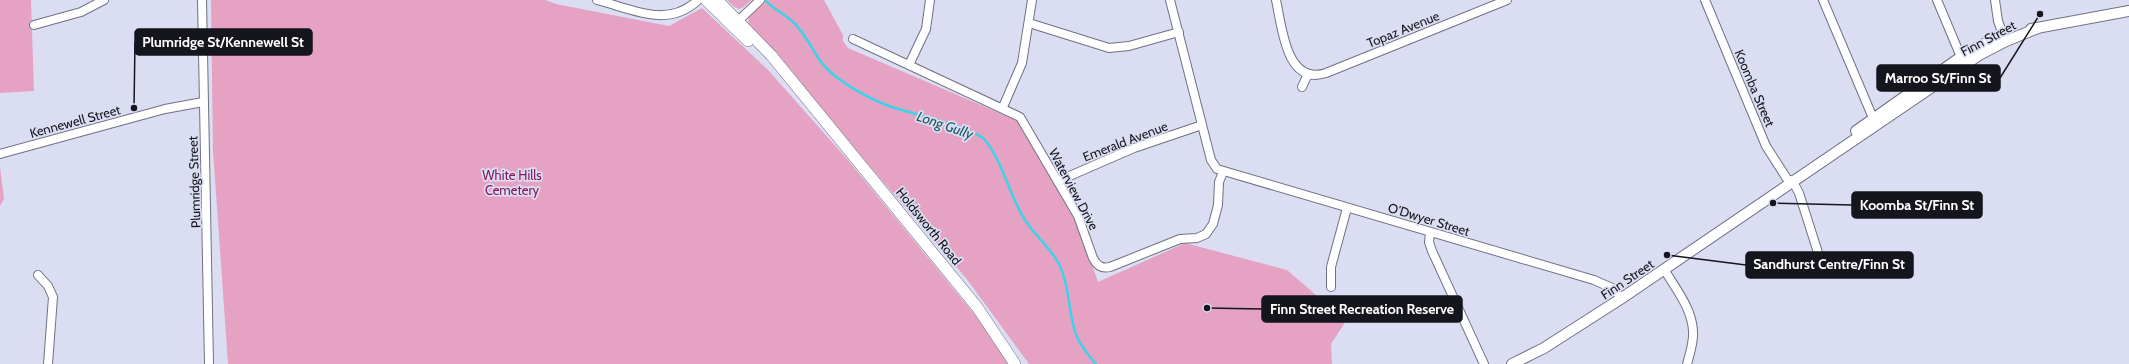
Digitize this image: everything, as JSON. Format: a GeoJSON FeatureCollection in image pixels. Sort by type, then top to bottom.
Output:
{"type":"FeatureCollection","features":[{"type":"Feature","properties":{"kind":"main road","name":"Holdsworth Road"},"geometry":{"type":"LineString","coordinates":[[706,0],[735,23]]}},
{"type":"Feature","properties":{"kind":"main road","name":"Holdsworth Road"},"geometry":{"type":"LineString","coordinates":[[717,0],[735,23],[815,110],[977,308],[1015,364]]}},
{"type":"Feature","properties":{"kind":"street"},"geometry":{"type":"LineString","coordinates":[[34,25],[82,12],[104,0]]}},
{"type":"Feature","properties":{"kind":"street","name":"Plumridge Street"},"geometry":{"type":"LineString","coordinates":[[202,0],[203,102],[208,245],[209,364]]}},
{"type":"Feature","properties":{"kind":"street"},"geometry":{"type":"LineString","coordinates":[[597,0],[653,15],[665,16],[680,13],[698,0]]}},
{"type":"Feature","properties":{"kind":"street"},"geometry":{"type":"LineString","coordinates":[[910,65],[926,29],[930,0]]}},
{"type":"Feature","properties":{"kind":"street"},"geometry":{"type":"LineString","coordinates":[[1003,107],[1021,68],[1032,0]]}},
{"type":"Feature","properties":{"kind":"street"},"geometry":{"type":"LineString","coordinates":[[1170,0],[1212,162],[1217,169],[1223,172]]}},
{"type":"Feature","properties":{"kind":"street"},"geometry":{"type":"LineString","coordinates":[[1276,0],[1290,57],[1295,66],[1308,74],[1302,87]]}},
{"type":"Feature","properties":{"kind":"street","name":"Topaz Avenue"},"geometry":{"type":"LineString","coordinates":[[1308,74],[1317,75],[1326,73],[1507,0]]}},
{"type":"Feature","properties":{"kind":"street","name":"Koomba Street"},"geometry":{"type":"LineString","coordinates":[[1705,0],[1766,146],[1798,193],[1821,262]]}},
{"type":"Feature","properties":{"kind":"street"},"geometry":{"type":"LineString","coordinates":[[1823,0],[1875,121]]}},
{"type":"Feature","properties":{"kind":"street"},"geometry":{"type":"LineString","coordinates":[[1937,0],[1963,61]]}},
{"type":"Feature","properties":{"kind":"street"},"geometry":{"type":"LineString","coordinates":[[1995,0],[1998,21],[2004,38]]}},
{"type":"Feature","properties":{"kind":"street"},"geometry":{"type":"LineString","coordinates":[[735,23],[758,1]]}},
{"type":"Feature","properties":{"kind":"street","name":"Finn Street"},"geometry":{"type":"LineString","coordinates":[[1512,364],[1548,345],[1622,298],[1963,61],[2004,38],[2038,28],[2129,11]]}},
{"type":"Feature","properties":{"kind":"street"},"geometry":{"type":"LineString","coordinates":[[1029,24],[1109,48],[1124,47],[1178,32]]}},
{"type":"Feature","properties":{"kind":"street","name":"Waterview Drive"},"geometry":{"type":"LineString","coordinates":[[853,39],[1018,114],[1023,120],[1083,227],[1095,262],[1099,266],[1107,268],[1180,239],[1197,238],[1206,234],[1213,224],[1218,205],[1219,182],[1223,172]]}},
{"type":"Feature","properties":{"kind":"street","name":"Kennewell Street"},"geometry":{"type":"LineString","coordinates":[[0,154],[165,109],[203,102]]}},
{"type":"Feature","properties":{"kind":"street","name":"Emerald Avenue"},"geometry":{"type":"LineString","coordinates":[[1058,181],[1134,148],[1202,125]]}},
{"type":"Feature","properties":{"kind":"street","name":"O'Dwyer Street"},"geometry":{"type":"LineString","coordinates":[[1223,172],[1598,282],[1612,288],[1622,298]]}},
{"type":"Feature","properties":{"kind":"street"},"geometry":{"type":"LineString","coordinates":[[1331,287],[1331,267],[1347,208]]}},
{"type":"Feature","properties":{"kind":"street"},"geometry":{"type":"LineString","coordinates":[[1430,233],[1429,242],[1432,251],[1484,364]]}},
{"type":"Feature","properties":{"kind":"street"},"geometry":{"type":"LineString","coordinates":[[1664,269],[1686,305],[1692,322],[1694,332],[1687,364]]}},
{"type":"Feature","properties":{"kind":"street"},"geometry":{"type":"LineString","coordinates":[[38,275],[48,286],[53,296],[48,364]]}},
{"type":"Feature","properties":{"kind":"green space"},"geometry":{"type":"Polygon","coordinates":[[[0,0],[31,0],[34,91],[0,93],[0,0]]]}},
{"type":"Feature","properties":{"kind":"green space","name":"White Hills Cemetery"},"geometry":{"type":"Polygon","coordinates":[[[211,0],[545,0],[556,4],[669,26],[702,8],[768,70],[847,159],[997,342],[1009,364],[228,364],[213,151],[211,0]]]}},
{"type":"Feature","properties":{"kind":"green space"},"geometry":{"type":"Polygon","coordinates":[[[727,0],[751,0],[740,9],[734,7],[727,0]]]}},
{"type":"Feature","properties":{"kind":"green space"},"geometry":{"type":"Polygon","coordinates":[[[767,0],[824,0],[843,35],[843,41],[848,48],[1018,121],[1079,228],[1098,282],[1185,243],[1287,270],[1346,321],[1331,344],[1332,364],[1029,364],[966,278],[748,25],[749,16],[767,0]]]}},
{"type":"Feature","properties":{"kind":"green space"},"geometry":{"type":"Polygon","coordinates":[[[0,167],[4,199],[0,206],[0,167]]]}},
{"type":"Feature","properties":{"kind":"waterway","name":"Long Gully"},"geometry":{"type":"LineString","coordinates":[[765,0],[797,26],[827,69],[854,89],[883,104],[942,121],[979,135],[985,140],[996,157],[1016,204],[1025,220],[1059,264],[1065,279],[1075,333],[1089,356],[1096,364]]}},
{"type":"Feature","properties":{"kind":"place","name":"Marroo St/Finn St"},"geometry":{"type":"Point","coordinates":[2040,14]}},
{"type":"Feature","properties":{"kind":"place","name":"Plumridge St/Kennewell St"},"geometry":{"type":"Point","coordinates":[134,108]}},
{"type":"Feature","properties":{"kind":"place","name":"Koomba St/Finn St"},"geometry":{"type":"Point","coordinates":[1773,203]}},
{"type":"Feature","properties":{"kind":"place","name":"Sandhurst Centre/Finn St"},"geometry":{"type":"Point","coordinates":[1667,255]}},
{"type":"Feature","properties":{"kind":"place","name":"Finn Street Recreation Reserve"},"geometry":{"type":"Point","coordinates":[1207,308]}}]}
